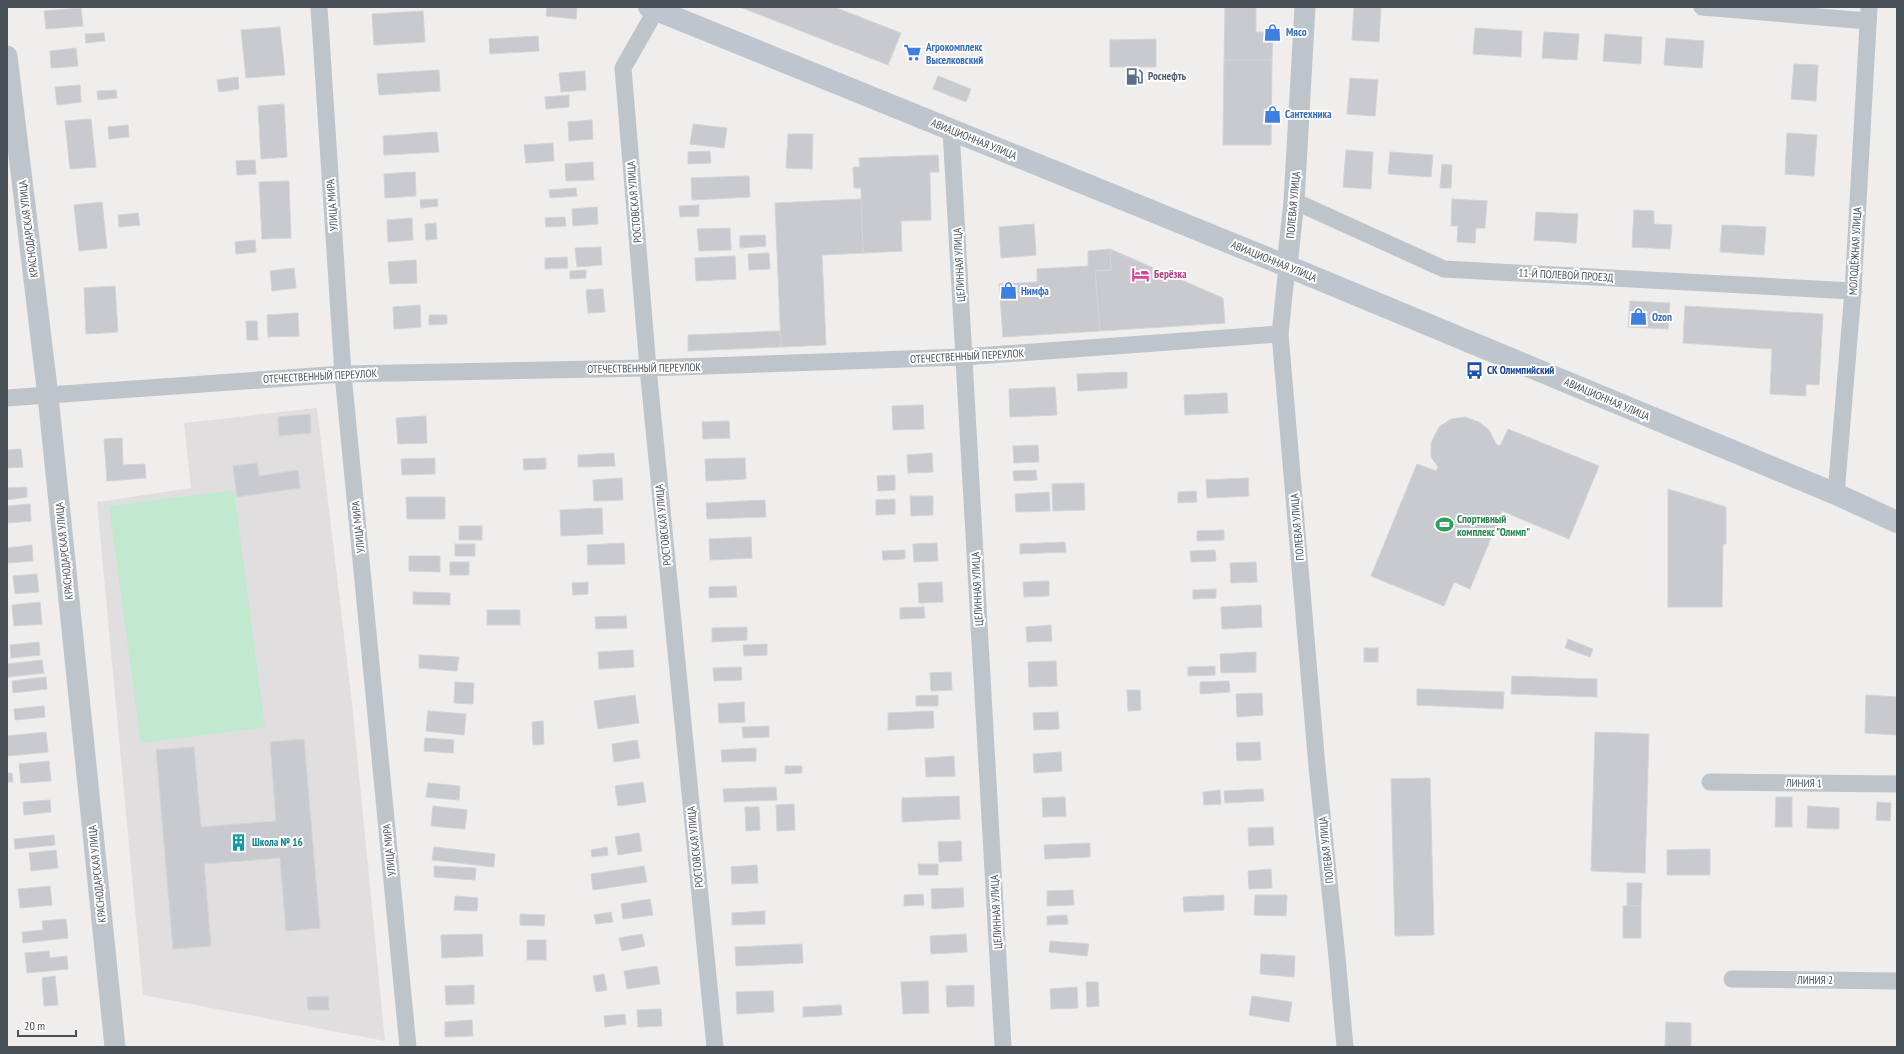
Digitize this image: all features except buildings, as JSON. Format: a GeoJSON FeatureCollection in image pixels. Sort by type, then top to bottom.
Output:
{"type":"FeatureCollection","features":[{"type":"Feature","properties":{"kind":"main road","name":"АВИАЦИОННАЯ УЛИЦА"},"geometry":{"type":"LineString","coordinates":[[652,9],[1287,266],[1836,494],[1897,522]]}},
{"type":"Feature","properties":{"kind":"street","name":"УЛИЦА МИРА"},"geometry":{"type":"LineString","coordinates":[[319,7],[343,374],[408,1047]]}},
{"type":"Feature","properties":{"kind":"street","name":"ПОЛЕВАЯ УЛИЦА"},"geometry":{"type":"LineString","coordinates":[[1305,7],[1294,201],[1280,334],[1317,768],[1337,957],[1344,1047]]}},
{"type":"Feature","properties":{"kind":"street"},"geometry":{"type":"LineString","coordinates":[[1702,7],[1869,14]]}},
{"type":"Feature","properties":{"kind":"street","name":"РОСТОВСКАЯ УЛИЦА"},"geometry":{"type":"LineString","coordinates":[[652,9],[623,68],[648,368],[715,1047]]}},
{"type":"Feature","properties":{"kind":"street","name":"МОЛОДЁЖНАЯ УЛИЦА"},"geometry":{"type":"LineString","coordinates":[[1836,494],[1853,291],[1869,14]]}},
{"type":"Feature","properties":{"kind":"street","name":"КРАСНОДАРСКАЯ УЛИЦА"},"geometry":{"type":"LineString","coordinates":[[7,56],[48,396],[115,1047]]}},
{"type":"Feature","properties":{"kind":"street","name":"ЦЕЛИННАЯ УЛИЦА"},"geometry":{"type":"LineString","coordinates":[[951,130],[1003,1047]]}},
{"type":"Feature","properties":{"kind":"street","name":"11-Й ПОЛЕВОЙ ПРОЕЗД"},"geometry":{"type":"LineString","coordinates":[[1294,201],[1444,269],[1853,291]]}},
{"type":"Feature","properties":{"kind":"street","name":"ОТЕЧЕСТВЕННЫЙ ПЕРЕУЛОК"},"geometry":{"type":"LineString","coordinates":[[7,398],[343,374],[648,368],[963,357],[1280,334]]}},
{"type":"Feature","properties":{"kind":"street","name":"ЛИНИЯ 1"},"geometry":{"type":"LineString","coordinates":[[1710,782],[1897,784]]}},
{"type":"Feature","properties":{"kind":"street","name":"ЛИНИЯ 2"},"geometry":{"type":"LineString","coordinates":[[1732,979],[1897,981]]}},
{"type":"Feature","properties":{"kind":"shaded area"},"geometry":{"type":"Polygon","coordinates":[[[317,408],[352,703],[385,1041],[143,995],[97,502],[191,488],[184,423],[317,408]]]}},
{"type":"Feature","properties":{"kind":"green space"},"geometry":{"type":"Polygon","coordinates":[[[234,490],[265,727],[141,743],[109,506],[234,490]]]}},
{"type":"Feature","properties":{"kind":"place","name":"Мясо"},"geometry":{"type":"Point","coordinates":[1273,32]}},
{"type":"Feature","properties":{"kind":"place","name":"Агрокомплекс Выселковский"},"geometry":{"type":"Point","coordinates":[913,53]}},
{"type":"Feature","properties":{"kind":"place","name":"Роснефть"},"geometry":{"type":"Point","coordinates":[1135,76]}},
{"type":"Feature","properties":{"kind":"place","name":"Сантехника"},"geometry":{"type":"Point","coordinates":[1272,114]}},
{"type":"Feature","properties":{"kind":"place","name":"Берёзка"},"geometry":{"type":"Point","coordinates":[1141,274]}},
{"type":"Feature","properties":{"kind":"place","name":"Нимфа"},"geometry":{"type":"Point","coordinates":[1008,291]}},
{"type":"Feature","properties":{"kind":"place","name":"Ozon"},"geometry":{"type":"Point","coordinates":[1639,317]}},
{"type":"Feature","properties":{"kind":"place","name":"СК Олимпийский"},"geometry":{"type":"Point","coordinates":[1474,370]}},
{"type":"Feature","properties":{"kind":"place","name":"Спортивный комплекс \"Олимп\""},"geometry":{"type":"Point","coordinates":[1444,525]}},
{"type":"Feature","properties":{"kind":"place","name":"Школа № 16"},"geometry":{"type":"Point","coordinates":[239,842]}}]}
